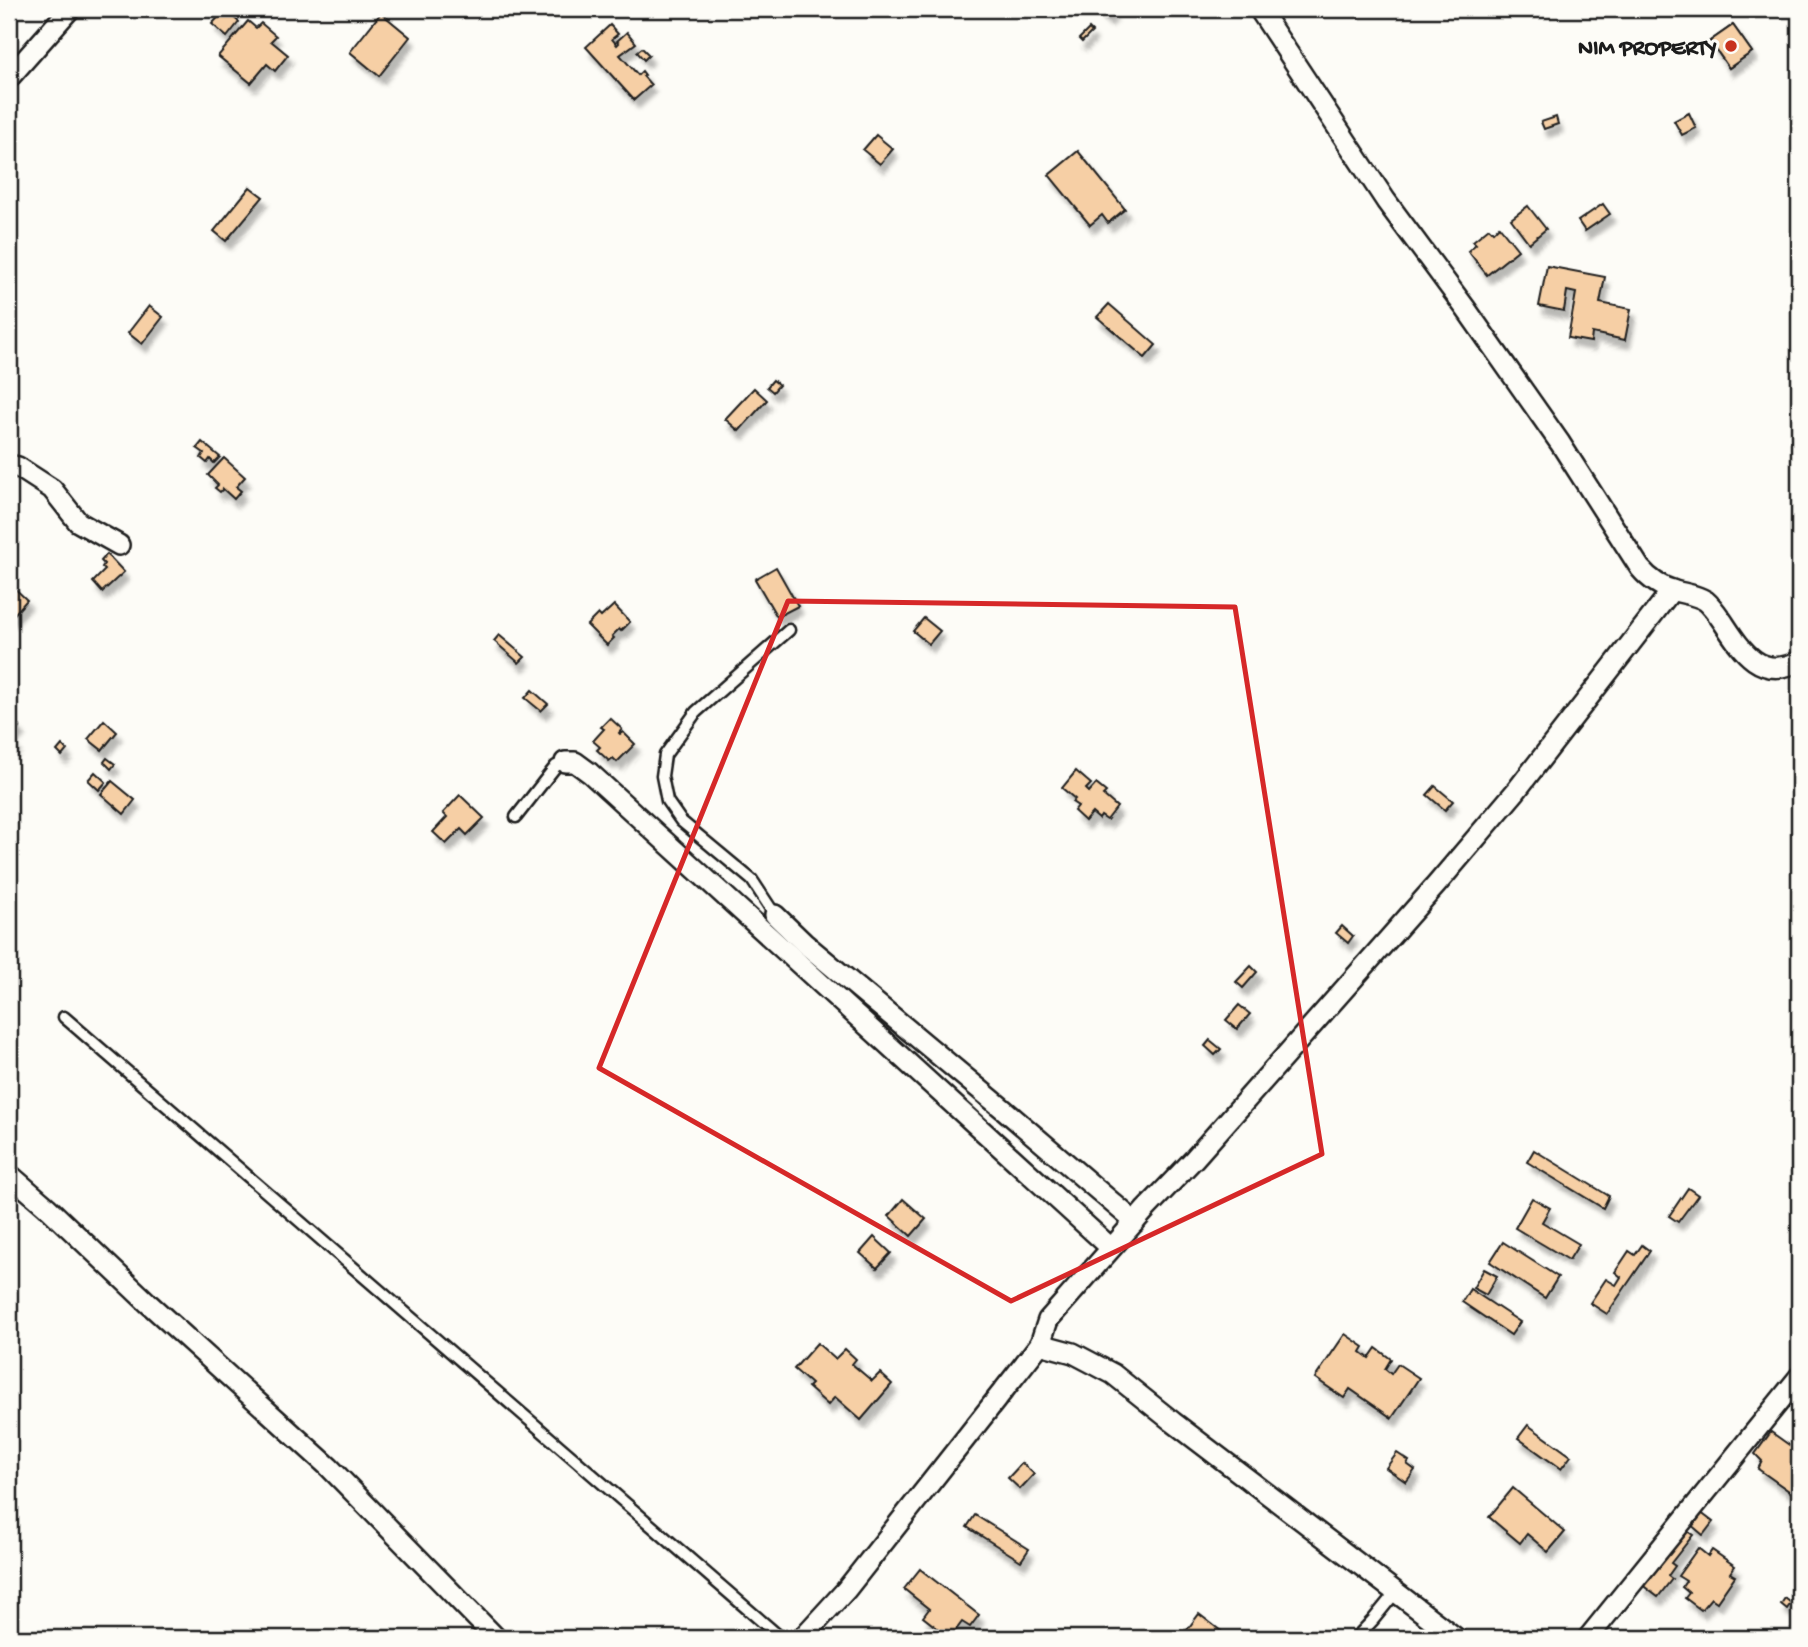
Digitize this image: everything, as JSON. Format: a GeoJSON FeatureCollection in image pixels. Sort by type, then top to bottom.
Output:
{"type":"FeatureCollection","features":[{"type":"Feature","properties":{"kind":"street"},"geometry":{"type":"LineString","coordinates":[[9,78],[70,9]]}},
{"type":"Feature","properties":{"kind":"street"},"geometry":{"type":"LineString","coordinates":[[1259,9],[1386,201],[1560,443],[1640,568],[1650,580],[1704,600],[1713,608],[1739,647],[1765,667],[1777,668],[1799,661]]}},
{"type":"Feature","properties":{"kind":"street"},"geometry":{"type":"LineString","coordinates":[[9,465],[18,467],[52,489],[78,522],[119,545]]}},
{"type":"Feature","properties":{"kind":"street"},"geometry":{"type":"LineString","coordinates":[[802,1638],[846,1590],[1040,1344],[1048,1320],[1194,1159],[1490,822],[1672,590]]}},
{"type":"Feature","properties":{"kind":"street"},"geometry":{"type":"LineString","coordinates":[[565,762],[576,762],[590,773],[1111,1248]]}},
{"type":"Feature","properties":{"kind":"street"},"geometry":{"type":"LineString","coordinates":[[775,915],[804,943],[1135,1222]]}},
{"type":"Feature","properties":{"kind":"street"},"geometry":{"type":"LineString","coordinates":[[9,1174],[328,1467],[496,1638]]}},
{"type":"Feature","properties":{"kind":"street"},"geometry":{"type":"LineString","coordinates":[[1040,1344],[1073,1353],[1113,1374],[1172,1422],[1457,1638]]}},
{"type":"Feature","properties":{"kind":"street"},"geometry":{"type":"LineString","coordinates":[[1588,1638],[1799,1377]]}},
{"type":"Feature","properties":{"kind":"lane"},"geometry":{"type":"LineString","coordinates":[[775,915],[752,880],[706,839],[681,821],[667,801],[662,776],[665,755],[696,712],[789,630]]}},
{"type":"Feature","properties":{"kind":"lane"},"geometry":{"type":"LineString","coordinates":[[516,817],[556,766],[565,762]]}},
{"type":"Feature","properties":{"kind":"lane"},"geometry":{"type":"LineString","coordinates":[[64,1017],[781,1638]]}},
{"type":"Feature","properties":{"kind":"lane"},"geometry":{"type":"LineString","coordinates":[[1356,1638],[1395,1592]]}},
{"type":"Feature","properties":{"kind":"highlighted area"},"geometry":{"type":"Polygon","coordinates":[[[788,601],[1235,607],[1322,1154],[1011,1301],[599,1068],[788,601]]]}},
{"type":"Feature","properties":{"kind":"building"},"geometry":{"type":"Polygon","coordinates":[[[1101,9],[1112,13],[1107,18],[1099,11],[1101,9]]]}},
{"type":"Feature","properties":{"kind":"building"},"geometry":{"type":"Polygon","coordinates":[[[225,10],[239,22],[227,37],[212,24],[225,10]]]}},
{"type":"Feature","properties":{"kind":"building"},"geometry":{"type":"Polygon","coordinates":[[[381,13],[410,37],[379,76],[350,52],[381,13]]]}},
{"type":"Feature","properties":{"kind":"building"},"geometry":{"type":"Polygon","coordinates":[[[248,21],[256,28],[261,23],[276,36],[271,41],[288,55],[275,71],[267,64],[251,83],[218,56],[248,21]]]}},
{"type":"Feature","properties":{"kind":"building"},"geometry":{"type":"Polygon","coordinates":[[[610,25],[618,34],[612,39],[617,45],[617,41],[627,32],[636,43],[620,55],[638,75],[642,71],[651,85],[634,100],[586,47],[610,25]]]}},
{"type":"Feature","properties":{"kind":"building","name":"NIM PROPERTY"},"geometry":{"type":"Polygon","coordinates":[[[1733,25],[1752,52],[1729,68],[1710,41],[1733,25]]]}},
{"type":"Feature","properties":{"kind":"building","name":"NIM PROPERTY"},"geometry":{"type":"Polygon","coordinates":[[[1733,25],[1752,52],[1729,68],[1710,41],[1733,25]]]}},
{"type":"Feature","properties":{"kind":"building"},"geometry":{"type":"Polygon","coordinates":[[[1089,29],[1092,32],[1082,42],[1079,39],[1089,29]]]}},
{"type":"Feature","properties":{"kind":"building"},"geometry":{"type":"Polygon","coordinates":[[[642,48],[649,55],[644,60],[637,52],[642,48]]]}},
{"type":"Feature","properties":{"kind":"building"},"geometry":{"type":"Polygon","coordinates":[[[1689,113],[1696,128],[1682,135],[1674,121],[1689,113]]]}},
{"type":"Feature","properties":{"kind":"building"},"geometry":{"type":"Polygon","coordinates":[[[1556,117],[1558,124],[1544,129],[1541,122],[1556,117]]]}},
{"type":"Feature","properties":{"kind":"building"},"geometry":{"type":"Polygon","coordinates":[[[876,135],[893,149],[880,164],[863,150],[876,135]]]}},
{"type":"Feature","properties":{"kind":"building"},"geometry":{"type":"Polygon","coordinates":[[[1078,151],[1125,209],[1108,223],[1102,215],[1090,225],[1049,175],[1078,151]]]}},
{"type":"Feature","properties":{"kind":"building"},"geometry":{"type":"Polygon","coordinates":[[[250,187],[263,197],[226,241],[214,231],[250,187]]]}},
{"type":"Feature","properties":{"kind":"building"},"geometry":{"type":"Polygon","coordinates":[[[1603,204],[1610,214],[1585,231],[1578,221],[1603,204]]]}},
{"type":"Feature","properties":{"kind":"building"},"geometry":{"type":"Polygon","coordinates":[[[1528,206],[1546,229],[1529,243],[1511,219],[1528,206]]]}},
{"type":"Feature","properties":{"kind":"building"},"geometry":{"type":"Polygon","coordinates":[[[1499,226],[1518,250],[1487,275],[1468,251],[1476,244],[1473,241],[1489,228],[1493,232],[1499,226]]]}},
{"type":"Feature","properties":{"kind":"building"},"geometry":{"type":"Polygon","coordinates":[[[1547,266],[1605,277],[1600,303],[1631,309],[1625,340],[1592,333],[1591,342],[1568,338],[1576,293],[1567,291],[1564,311],[1539,306],[1547,266]]]}},
{"type":"Feature","properties":{"kind":"building"},"geometry":{"type":"Polygon","coordinates":[[[1109,304],[1156,345],[1145,358],[1097,317],[1109,304]]]}},
{"type":"Feature","properties":{"kind":"building"},"geometry":{"type":"Polygon","coordinates":[[[149,306],[163,317],[142,344],[128,333],[149,306]]]}},
{"type":"Feature","properties":{"kind":"building"},"geometry":{"type":"Polygon","coordinates":[[[773,380],[779,385],[773,392],[767,387],[773,380]]]}},
{"type":"Feature","properties":{"kind":"building"},"geometry":{"type":"Polygon","coordinates":[[[754,388],[767,400],[739,431],[725,419],[754,388]]]}},
{"type":"Feature","properties":{"kind":"building"},"geometry":{"type":"Polygon","coordinates":[[[202,442],[220,457],[214,463],[210,459],[207,463],[201,458],[204,453],[197,448],[202,442]]]}},
{"type":"Feature","properties":{"kind":"building"},"geometry":{"type":"Polygon","coordinates":[[[224,458],[245,477],[236,487],[241,491],[234,499],[223,489],[220,492],[215,488],[218,485],[208,475],[224,458]]]}},
{"type":"Feature","properties":{"kind":"building"},"geometry":{"type":"Polygon","coordinates":[[[107,554],[124,572],[102,592],[93,582],[105,570],[101,561],[107,554]]]}},
{"type":"Feature","properties":{"kind":"building"},"geometry":{"type":"Polygon","coordinates":[[[776,567],[798,606],[777,617],[755,579],[776,567]]]}},
{"type":"Feature","properties":{"kind":"building"},"geometry":{"type":"Polygon","coordinates":[[[9,583],[27,600],[10,619],[9,618],[9,583]]]}},
{"type":"Feature","properties":{"kind":"building"},"geometry":{"type":"Polygon","coordinates":[[[614,605],[630,622],[612,636],[614,638],[607,645],[587,625],[598,614],[601,617],[614,605]]]}},
{"type":"Feature","properties":{"kind":"building"},"geometry":{"type":"Polygon","coordinates":[[[924,618],[940,631],[929,644],[913,631],[924,618]]]}},
{"type":"Feature","properties":{"kind":"building"},"geometry":{"type":"Polygon","coordinates":[[[499,635],[525,657],[519,663],[494,641],[499,635]]]}},
{"type":"Feature","properties":{"kind":"building"},"geometry":{"type":"Polygon","coordinates":[[[532,690],[548,704],[541,711],[525,698],[532,690]]]}},
{"type":"Feature","properties":{"kind":"building"},"geometry":{"type":"Polygon","coordinates":[[[610,718],[622,729],[619,733],[623,732],[635,744],[617,762],[613,758],[609,761],[597,750],[600,747],[593,741],[610,718]]]}},
{"type":"Feature","properties":{"kind":"building"},"geometry":{"type":"Polygon","coordinates":[[[12,720],[20,727],[10,738],[16,744],[11,750],[9,748],[9,724],[12,720]]]}},
{"type":"Feature","properties":{"kind":"building"},"geometry":{"type":"Polygon","coordinates":[[[104,720],[117,732],[102,750],[88,739],[104,720]]]}},
{"type":"Feature","properties":{"kind":"building"},"geometry":{"type":"Polygon","coordinates":[[[62,745],[67,750],[62,756],[57,751],[62,745]]]}},
{"type":"Feature","properties":{"kind":"building"},"geometry":{"type":"Polygon","coordinates":[[[107,758],[115,764],[111,769],[104,762],[107,758]]]}},
{"type":"Feature","properties":{"kind":"building"},"geometry":{"type":"Polygon","coordinates":[[[1076,771],[1091,784],[1086,789],[1089,792],[1096,784],[1106,792],[1103,795],[1117,807],[1107,820],[1101,816],[1099,819],[1092,813],[1085,821],[1074,811],[1078,806],[1072,802],[1075,799],[1062,788],[1076,771]]]}},
{"type":"Feature","properties":{"kind":"building"},"geometry":{"type":"Polygon","coordinates":[[[95,772],[106,782],[99,790],[88,780],[95,772]]]}},
{"type":"Feature","properties":{"kind":"building"},"geometry":{"type":"Polygon","coordinates":[[[112,781],[135,800],[124,814],[101,794],[112,781]]]}},
{"type":"Feature","properties":{"kind":"building"},"geometry":{"type":"Polygon","coordinates":[[[1435,786],[1453,801],[1445,810],[1427,795],[1435,786]]]}},
{"type":"Feature","properties":{"kind":"building"},"geometry":{"type":"Polygon","coordinates":[[[460,795],[484,818],[467,835],[461,829],[446,844],[433,832],[447,817],[443,813],[460,795]]]}},
{"type":"Feature","properties":{"kind":"building"},"geometry":{"type":"Polygon","coordinates":[[[1342,926],[1353,936],[1348,943],[1336,933],[1342,926]]]}},
{"type":"Feature","properties":{"kind":"building"},"geometry":{"type":"Polygon","coordinates":[[[1251,966],[1257,972],[1243,988],[1236,982],[1251,966]]]}},
{"type":"Feature","properties":{"kind":"building"},"geometry":{"type":"Polygon","coordinates":[[[1239,1005],[1250,1014],[1237,1029],[1226,1020],[1239,1005]]]}},
{"type":"Feature","properties":{"kind":"building"},"geometry":{"type":"Polygon","coordinates":[[[1210,1040],[1221,1049],[1215,1055],[1205,1046],[1210,1040]]]}},
{"type":"Feature","properties":{"kind":"building"},"geometry":{"type":"Polygon","coordinates":[[[1534,1150],[1609,1196],[1603,1208],[1527,1162],[1534,1150]]]}},
{"type":"Feature","properties":{"kind":"building"},"geometry":{"type":"Polygon","coordinates":[[[1688,1188],[1698,1195],[1678,1222],[1669,1216],[1688,1188]]]}},
{"type":"Feature","properties":{"kind":"building"},"geometry":{"type":"Polygon","coordinates":[[[1532,1198],[1550,1208],[1542,1222],[1579,1244],[1569,1260],[1515,1228],[1532,1198]]]}},
{"type":"Feature","properties":{"kind":"building"},"geometry":{"type":"Polygon","coordinates":[[[903,1199],[926,1219],[911,1236],[889,1216],[903,1199]]]}},
{"type":"Feature","properties":{"kind":"building"},"geometry":{"type":"Polygon","coordinates":[[[874,1237],[891,1253],[877,1268],[860,1253],[874,1237]]]}},
{"type":"Feature","properties":{"kind":"building"},"geometry":{"type":"Polygon","coordinates":[[[1503,1242],[1558,1277],[1545,1298],[1490,1262],[1503,1242]]]}},
{"type":"Feature","properties":{"kind":"building"},"geometry":{"type":"Polygon","coordinates":[[[1642,1245],[1650,1251],[1607,1314],[1590,1303],[1606,1279],[1616,1285],[1621,1277],[1615,1272],[1629,1251],[1635,1255],[1642,1245]]]}},
{"type":"Feature","properties":{"kind":"building"},"geometry":{"type":"Polygon","coordinates":[[[1484,1269],[1497,1276],[1486,1295],[1473,1288],[1484,1269]]]}},
{"type":"Feature","properties":{"kind":"building"},"geometry":{"type":"Polygon","coordinates":[[[1470,1289],[1520,1322],[1511,1335],[1462,1302],[1470,1289]]]}},
{"type":"Feature","properties":{"kind":"building"},"geometry":{"type":"Polygon","coordinates":[[[1345,1334],[1364,1347],[1361,1352],[1369,1358],[1376,1348],[1391,1359],[1385,1369],[1391,1374],[1398,1364],[1419,1378],[1392,1418],[1350,1389],[1344,1398],[1315,1378],[1345,1334]]]}},
{"type":"Feature","properties":{"kind":"building"},"geometry":{"type":"Polygon","coordinates":[[[817,1343],[835,1359],[845,1349],[856,1359],[852,1364],[872,1381],[880,1373],[892,1384],[861,1420],[835,1397],[828,1405],[808,1387],[811,1384],[794,1369],[817,1343]]]}},
{"type":"Feature","properties":{"kind":"building"},"geometry":{"type":"Polygon","coordinates":[[[1528,1425],[1571,1456],[1561,1469],[1518,1438],[1528,1425]]]}},
{"type":"Feature","properties":{"kind":"building"},"geometry":{"type":"Polygon","coordinates":[[[1771,1432],[1799,1452],[1799,1498],[1758,1469],[1762,1461],[1755,1454],[1771,1432]]]}},
{"type":"Feature","properties":{"kind":"building"},"geometry":{"type":"Polygon","coordinates":[[[1397,1453],[1409,1461],[1407,1464],[1415,1470],[1406,1482],[1386,1468],[1397,1453]]]}},
{"type":"Feature","properties":{"kind":"building"},"geometry":{"type":"Polygon","coordinates":[[[1022,1463],[1034,1474],[1020,1489],[1008,1478],[1022,1463]]]}},
{"type":"Feature","properties":{"kind":"building"},"geometry":{"type":"Polygon","coordinates":[[[1513,1488],[1565,1532],[1548,1552],[1527,1534],[1520,1543],[1489,1517],[1513,1488]]]}},
{"type":"Feature","properties":{"kind":"building"},"geometry":{"type":"Polygon","coordinates":[[[1700,1512],[1713,1522],[1703,1535],[1690,1524],[1700,1512]]]}},
{"type":"Feature","properties":{"kind":"building"},"geometry":{"type":"Polygon","coordinates":[[[975,1515],[1029,1549],[1021,1561],[967,1527],[975,1515]]]}},
{"type":"Feature","properties":{"kind":"building"},"geometry":{"type":"Polygon","coordinates":[[[1684,1529],[1693,1535],[1671,1563],[1675,1566],[1668,1576],[1672,1579],[1658,1597],[1641,1584],[1684,1529]]]}},
{"type":"Feature","properties":{"kind":"building"},"geometry":{"type":"Polygon","coordinates":[[[1698,1548],[1708,1556],[1712,1550],[1735,1566],[1730,1573],[1735,1576],[1717,1602],[1711,1598],[1701,1610],[1685,1598],[1689,1593],[1682,1587],[1686,1581],[1678,1576],[1698,1548]]]}},
{"type":"Feature","properties":{"kind":"building"},"geometry":{"type":"Polygon","coordinates":[[[920,1569],[979,1615],[970,1627],[962,1622],[950,1638],[923,1617],[929,1609],[904,1589],[920,1569]]]}},
{"type":"Feature","properties":{"kind":"building"},"geometry":{"type":"Polygon","coordinates":[[[1785,1598],[1791,1603],[1787,1609],[1781,1604],[1785,1598]]]}},
{"type":"Feature","properties":{"kind":"building"},"geometry":{"type":"Polygon","coordinates":[[[1199,1614],[1230,1638],[1181,1638],[1199,1614]]]}},
{"type":"Feature","properties":{"kind":"place","name":"NIM PROPERTY"},"geometry":{"type":"Point","coordinates":[1731,46]}}]}
